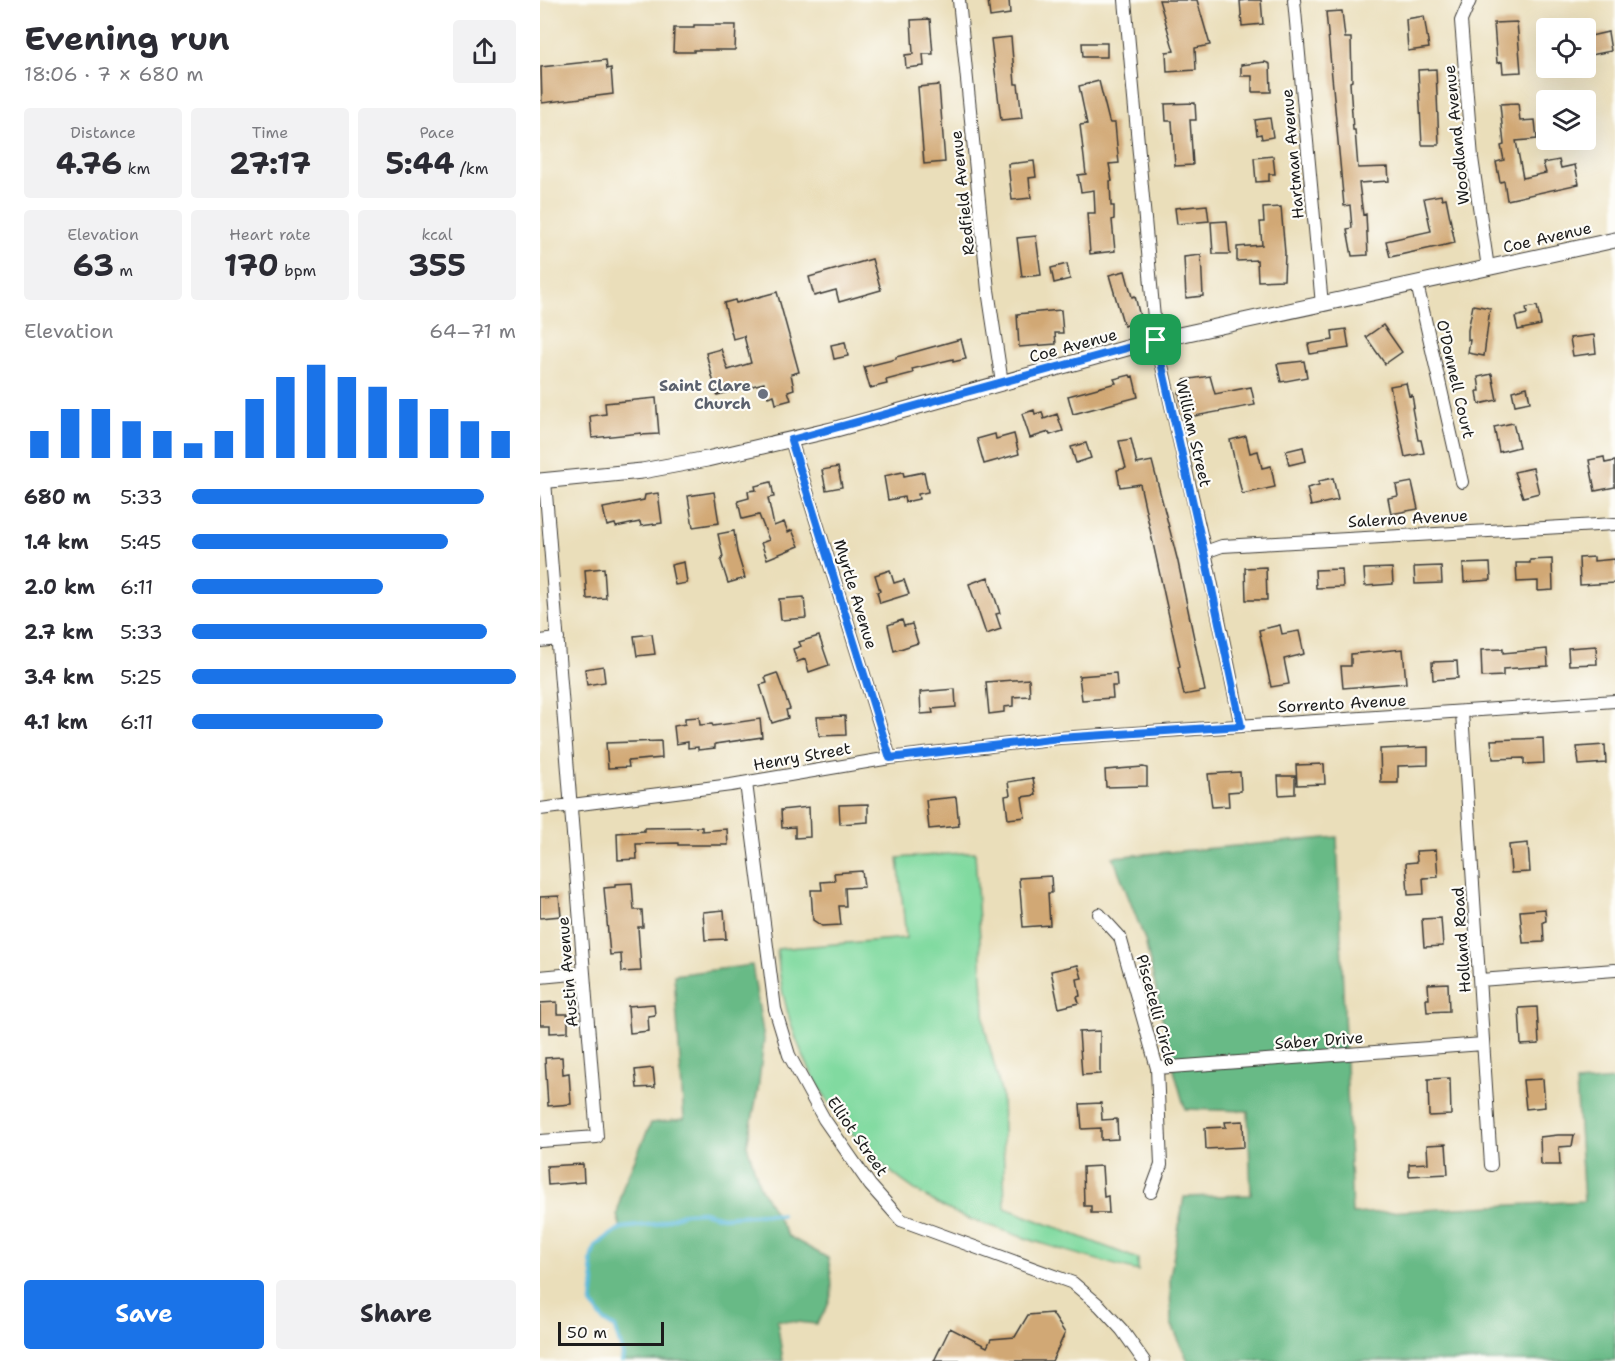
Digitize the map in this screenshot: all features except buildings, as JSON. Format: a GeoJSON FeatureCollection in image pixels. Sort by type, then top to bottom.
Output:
{"type":"FeatureCollection","features":[{"type":"Feature","properties":{"kind":"street","name":"Redfield Avenue"},"geometry":{"type":"LineString","coordinates":[[959,0],[988,290],[1002,383]]}},
{"type":"Feature","properties":{"kind":"street","name":"William Street"},"geometry":{"type":"LineString","coordinates":[[1125,0],[1156,340],[1241,726]]}},
{"type":"Feature","properties":{"kind":"street","name":"Hartman Avenue"},"geometry":{"type":"LineString","coordinates":[[1294,0],[1322,305]]}},
{"type":"Feature","properties":{"kind":"street","name":"Woodland Avenue"},"geometry":{"type":"LineString","coordinates":[[1470,0],[1461,21],[1472,158],[1488,268]]}},
{"type":"Feature","properties":{"kind":"street","name":"Coe Avenue"},"geometry":{"type":"LineString","coordinates":[[542,481],[642,471],[707,459],[791,440],[1156,340],[1615,240]]}},
{"type":"Feature","properties":{"kind":"street","name":"O'Donnell Court"},"geometry":{"type":"LineString","coordinates":[[1417,284],[1462,482]]}},
{"type":"Feature","properties":{"kind":"street","name":"Myrtle Avenue"},"geometry":{"type":"LineString","coordinates":[[791,440],[890,758]]}},
{"type":"Feature","properties":{"kind":"street","name":"Austin Avenue"},"geometry":{"type":"LineString","coordinates":[[540,1141],[597,1137],[558,639],[542,481]]}},
{"type":"Feature","properties":{"kind":"street","name":"Salerno Avenue"},"geometry":{"type":"LineString","coordinates":[[1204,552],[1222,546],[1615,524]]}},
{"type":"Feature","properties":{"kind":"street"},"geometry":{"type":"LineString","coordinates":[[540,641],[558,639]]}},
{"type":"Feature","properties":{"kind":"street","name":"Sorrento Avenue"},"geometry":{"type":"LineString","coordinates":[[1070,738],[1615,701]]}},
{"type":"Feature","properties":{"kind":"street","name":"Holland Road"},"geometry":{"type":"LineString","coordinates":[[1462,712],[1491,1165]]}},
{"type":"Feature","properties":{"kind":"street","name":"Henry Street"},"geometry":{"type":"LineString","coordinates":[[540,809],[571,807],[746,783],[890,758],[1070,738]]}},
{"type":"Feature","properties":{"kind":"street","name":"Elliot Street"},"geometry":{"type":"LineString","coordinates":[[746,783],[777,1017],[789,1055],[824,1119],[870,1185],[901,1220],[1073,1283],[1100,1306],[1122,1330],[1144,1361]]}},
{"type":"Feature","properties":{"kind":"street","name":"Piscetelli Circle"},"geometry":{"type":"LineString","coordinates":[[1099,914],[1120,937],[1157,1068],[1161,1165],[1151,1192]]}},
{"type":"Feature","properties":{"kind":"street"},"geometry":{"type":"LineString","coordinates":[[1480,980],[1615,970]]}},
{"type":"Feature","properties":{"kind":"street"},"geometry":{"type":"LineString","coordinates":[[540,976],[583,973]]}},
{"type":"Feature","properties":{"kind":"street","name":"Saber Drive"},"geometry":{"type":"LineString","coordinates":[[1157,1068],[1483,1044]]}},
{"type":"Feature","properties":{"kind":"green space"},"geometry":{"type":"Polygon","coordinates":[[[1337,837],[1352,1214],[1584,1201],[1576,1083],[1615,1080],[1615,1361],[1188,1361],[1171,1323],[1170,1277],[1184,1197],[1251,1195],[1248,1111],[1185,1109],[1172,1063],[1145,940],[1113,857],[1337,837]]]}},
{"type":"Feature","properties":{"kind":"green space"},"geometry":{"type":"Polygon","coordinates":[[[975,852],[985,1028],[1002,1096],[1005,1208],[1138,1259],[1138,1271],[969,1219],[918,1192],[885,1167],[830,1105],[793,1031],[782,990],[777,949],[906,938],[898,858],[975,852]]]}},
{"type":"Feature","properties":{"kind":"green space"},"geometry":{"type":"Polygon","coordinates":[[[752,965],[764,1039],[758,1090],[747,1145],[760,1187],[788,1236],[828,1258],[832,1285],[830,1301],[816,1324],[777,1320],[783,1361],[622,1361],[623,1354],[615,1328],[605,1322],[592,1303],[594,1282],[591,1260],[595,1246],[621,1228],[617,1215],[623,1186],[651,1123],[684,1119],[674,975],[752,965]]]}},
{"type":"Feature","properties":{"kind":"waterway"},"geometry":{"type":"LineString","coordinates":[[622,1361],[623,1354],[615,1328],[604,1321],[592,1303],[594,1282],[591,1260],[595,1246],[621,1228],[656,1224],[685,1213],[703,1212],[722,1217],[781,1215]]}},
{"type":"Feature","properties":{"kind":"place","name":"Saint Clare Church"},"geometry":{"type":"Point","coordinates":[763,394]}},
{"type":"Feature","properties":{"kind":"route"},"geometry":{"type":"LineString","coordinates":[[1156,340],[1241,726],[1059,738],[890,758],[791,440],[1156,340]]}}]}
